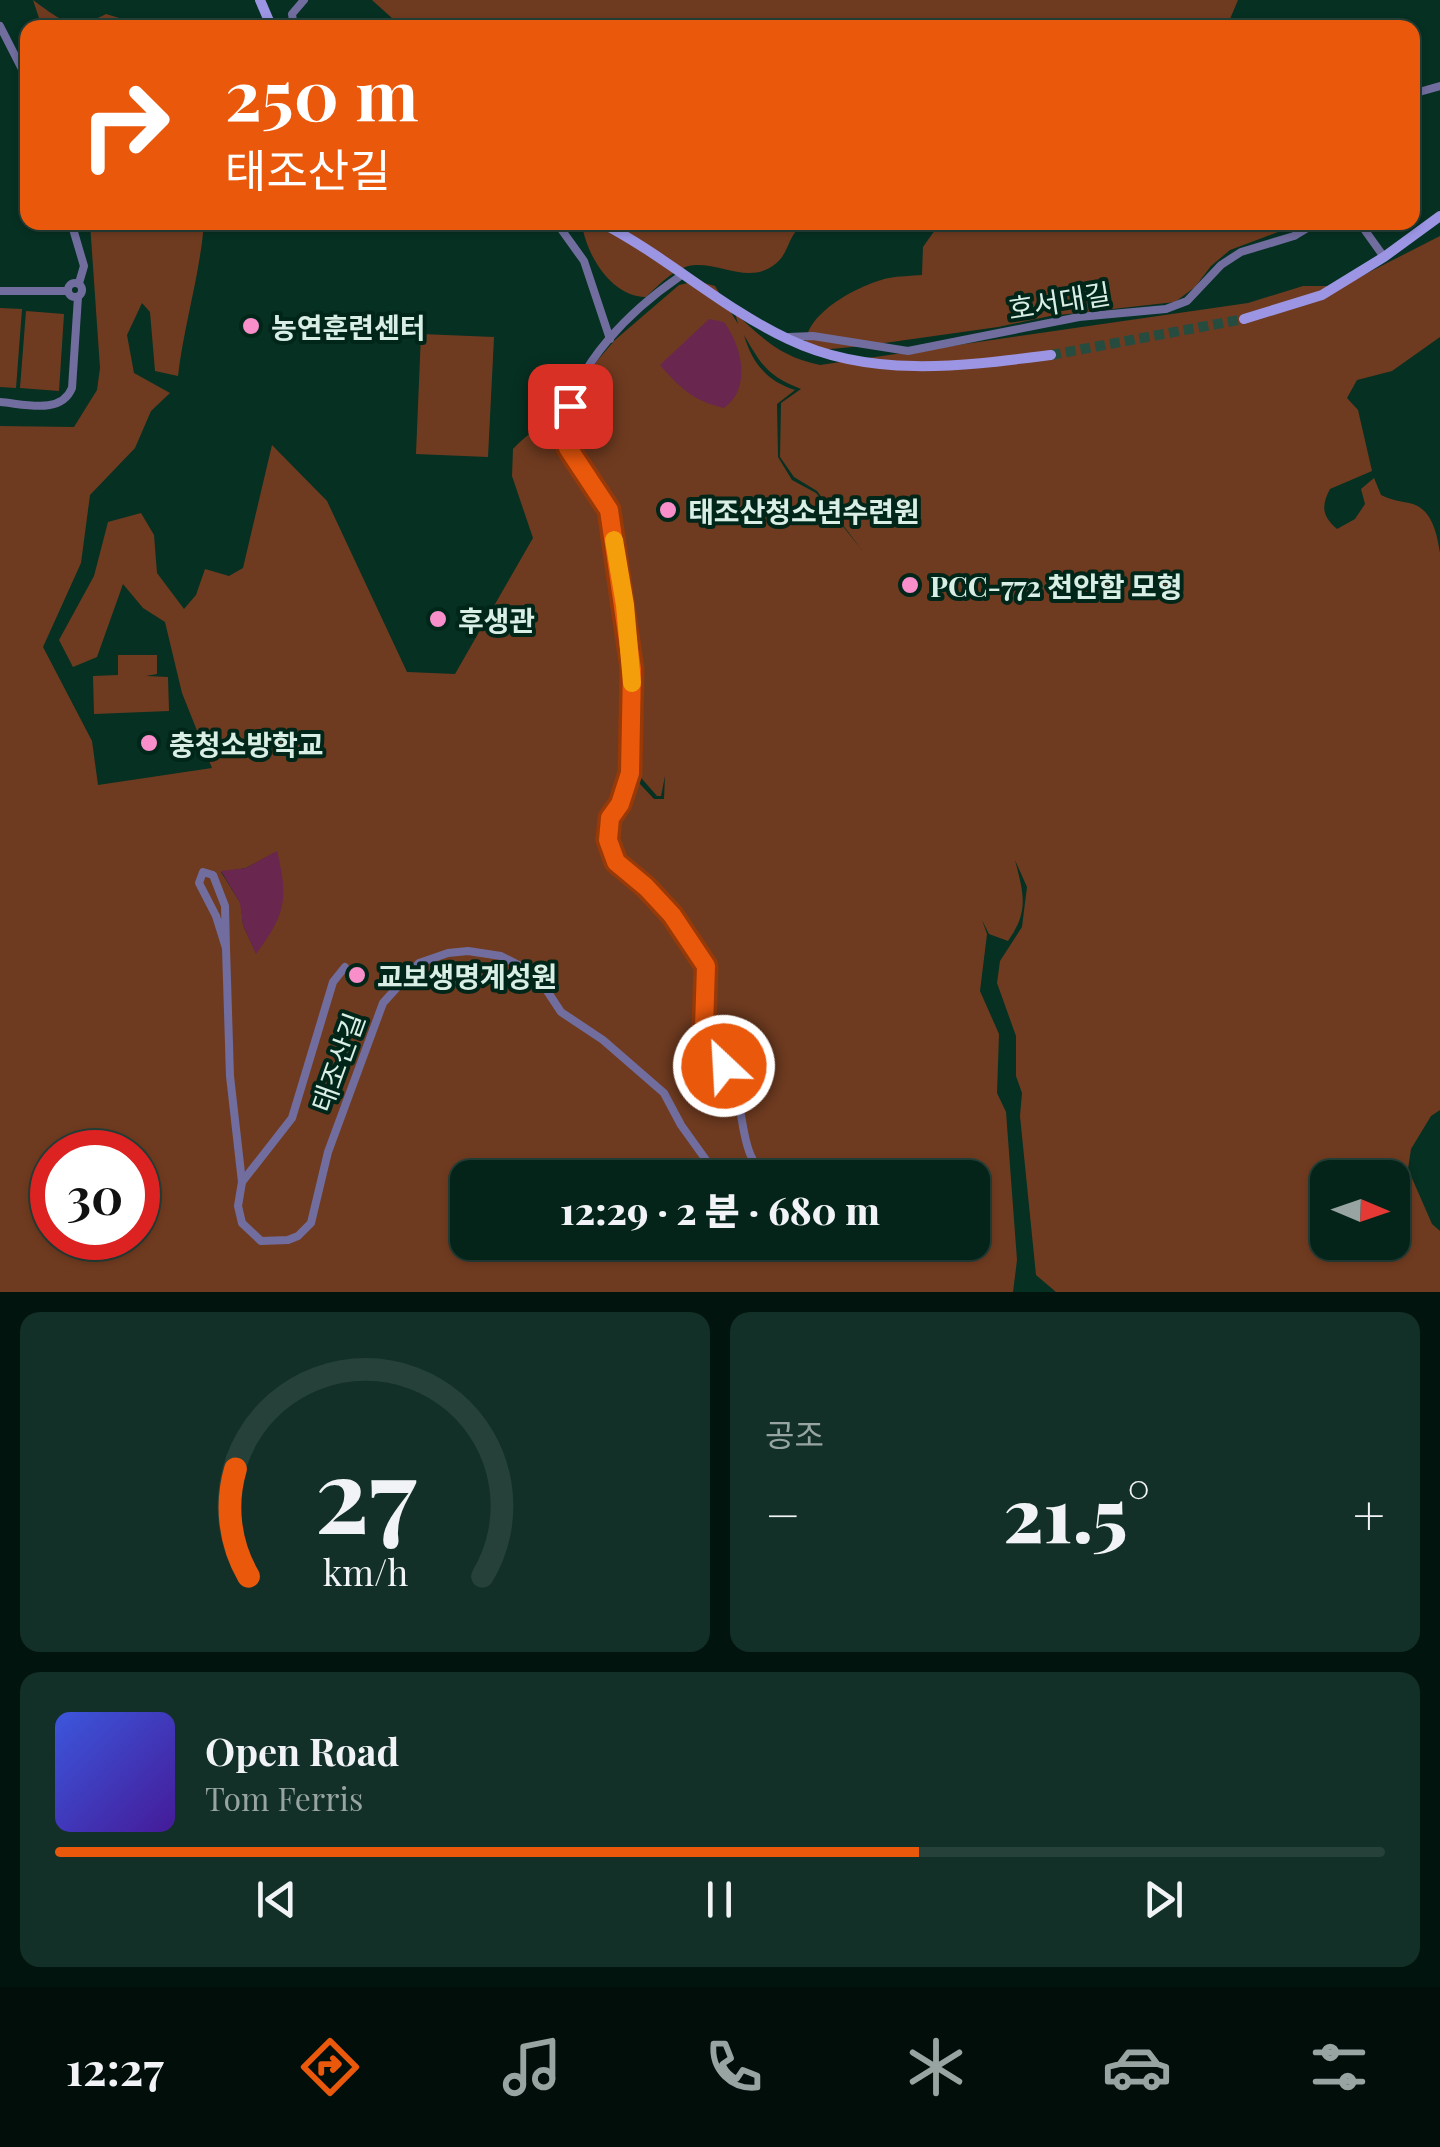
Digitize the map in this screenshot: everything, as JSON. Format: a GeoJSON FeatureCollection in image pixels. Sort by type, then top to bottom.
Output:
{"type":"FeatureCollection","features":[{"type":"Feature","properties":{"kind":"street"},"geometry":{"type":"LineString","coordinates":[[0,26],[20,65]]}},
{"type":"Feature","properties":{"kind":"street"},"geometry":{"type":"LineString","coordinates":[[1244,320],[1322,295],[1440,216]]}},
{"type":"Feature","properties":{"kind":"street"},"geometry":{"type":"LineString","coordinates":[[73,230],[84,266],[79,283],[83,292],[78,297]]}},
{"type":"Feature","properties":{"kind":"street"},"geometry":{"type":"LineString","coordinates":[[562,230],[584,262],[610,339]]}},
{"type":"Feature","properties":{"kind":"street"},"geometry":{"type":"LineString","coordinates":[[613,230],[783,337],[814,350],[894,366],[939,368],[1051,355]]}},
{"type":"Feature","properties":{"kind":"street","name":"호서대길"},"geometry":{"type":"LineString","coordinates":[[783,337],[813,336],[908,351],[1079,317],[1166,309],[1186,300],[1241,252],[1304,230]]}},
{"type":"Feature","properties":{"kind":"street"},"geometry":{"type":"LineString","coordinates":[[1365,230],[1384,257]]}},
{"type":"Feature","properties":{"kind":"street"},"geometry":{"type":"LineString","coordinates":[[679,277],[610,339],[579,386],[564,435],[568,448],[609,510],[632,669],[630,773],[620,804],[610,818],[608,840],[616,862],[672,915],[706,966],[706,1040],[734,1087],[754,1160]]}},
{"type":"Feature","properties":{"kind":"street"},"geometry":{"type":"LineString","coordinates":[[68,291],[72,283],[79,283]]}},
{"type":"Feature","properties":{"kind":"street"},"geometry":{"type":"LineString","coordinates":[[0,291],[68,291]]}},
{"type":"Feature","properties":{"kind":"street"},"geometry":{"type":"LineString","coordinates":[[68,291],[78,297]]}},
{"type":"Feature","properties":{"kind":"street"},"geometry":{"type":"LineString","coordinates":[[0,402],[57,406],[66,401],[72,388],[78,297]]}},
{"type":"Feature","properties":{"kind":"street"},"geometry":{"type":"LineString","coordinates":[[226,948],[199,882],[203,872],[213,875],[226,906],[230,1076],[242,1182]]}},
{"type":"Feature","properties":{"kind":"street","name":"태조산길"},"geometry":{"type":"LineString","coordinates":[[344,967],[333,982],[292,1118],[242,1182],[238,1206],[242,1223],[262,1241],[298,1236],[311,1223],[328,1152],[383,1003],[419,963],[434,956],[468,951],[501,956],[536,974],[562,1012],[603,1040],[664,1094],[706,1160]]}},
{"type":"Feature","properties":{"kind":"shaded area"},"geometry":{"type":"Polygon","coordinates":[[[33,0],[64,20],[40,20],[33,0]]]}},
{"type":"Feature","properties":{"kind":"shaded area"},"geometry":{"type":"Polygon","coordinates":[[[372,0],[1238,0],[1230,20],[394,20],[372,0]]]}},
{"type":"Feature","properties":{"kind":"shaded area"},"geometry":{"type":"Polygon","coordinates":[[[106,14],[126,20],[91,20],[106,14]]]}},
{"type":"Feature","properties":{"kind":"shaded area"},"geometry":{"type":"Polygon","coordinates":[[[90,230],[203,230],[178,376],[155,371],[150,312],[142,303],[127,335],[134,373],[170,393],[151,411],[135,448],[90,495],[81,563],[43,647],[92,741],[98,785],[212,768],[182,693],[165,622],[143,608],[123,584],[97,657],[73,667],[59,640],[94,576],[108,522],[141,513],[154,535],[157,573],[184,609],[196,595],[205,569],[229,576],[243,568],[272,445],[327,501],[407,672],[455,674],[533,538],[512,476],[513,449],[534,431],[559,421],[565,450],[602,506],[611,550],[628,668],[626,769],[654,799],[664,799],[665,776],[661,796],[657,796],[636,772],[639,676],[619,507],[573,444],[570,425],[596,362],[615,340],[679,285],[697,281],[715,286],[738,324],[735,313],[783,352],[820,365],[1248,303],[1303,286],[1342,286],[1440,236],[1440,337],[1392,371],[1357,380],[1347,398],[1358,410],[1372,471],[1330,489],[1324,506],[1328,520],[1337,529],[1355,519],[1365,504],[1361,489],[1374,478],[1381,495],[1413,504],[1425,512],[1433,524],[1440,553],[1440,1110],[1431,1116],[1411,1149],[1409,1160],[1310,1160],[1310,1260],[1410,1260],[1410,1174],[1432,1224],[1440,1231],[1440,1292],[1056,1292],[1036,1275],[1020,1116],[1022,1093],[1016,1076],[1016,1036],[997,983],[1000,961],[1022,927],[1027,887],[1015,860],[1022,910],[1008,941],[989,934],[982,920],[987,934],[980,991],[999,1034],[997,1093],[1006,1112],[1017,1260],[1013,1292],[0,1292],[0,426],[74,427],[97,390],[100,368],[90,230]],[[744,335],[756,362],[769,376],[795,390],[777,404],[778,457],[792,480],[816,493],[862,550],[817,491],[794,477],[780,457],[781,403],[801,389],[780,379],[755,354],[744,335]],[[276,852],[246,868],[221,872],[241,904],[243,925],[256,953],[276,852]]]}},
{"type":"Feature","properties":{"kind":"shaded area"},"geometry":{"type":"Polygon","coordinates":[[[583,230],[797,230],[779,261],[765,270],[746,273],[691,266],[670,276],[646,297],[633,295],[611,282],[583,230]]]}},
{"type":"Feature","properties":{"kind":"shaded area"},"geometry":{"type":"Polygon","coordinates":[[[935,230],[1283,230],[1230,250],[1175,302],[1050,316],[863,346],[820,350],[806,346],[808,334],[823,312],[849,294],[889,278],[922,275],[923,247],[935,230]]]}},
{"type":"Feature","properties":{"kind":"shaded area"},"geometry":{"type":"Polygon","coordinates":[[[0,308],[22,309],[16,388],[0,387],[0,308]]]}},
{"type":"Feature","properties":{"kind":"shaded area"},"geometry":{"type":"Polygon","coordinates":[[[26,311],[64,314],[59,391],[20,388],[26,311]]]}},
{"type":"Feature","properties":{"kind":"shaded area"},"geometry":{"type":"Polygon","coordinates":[[[709,319],[724,322],[739,354],[738,389],[724,408],[688,392],[660,365],[709,319]]]}},
{"type":"Feature","properties":{"kind":"shaded area"},"geometry":{"type":"Polygon","coordinates":[[[421,334],[494,337],[488,457],[416,454],[421,334]]]}},
{"type":"Feature","properties":{"kind":"shaded area"},"geometry":{"type":"Polygon","coordinates":[[[118,655],[157,655],[157,674],[146,676],[168,677],[169,711],[94,714],[93,676],[118,675],[118,655]]]}},
{"type":"Feature","properties":{"kind":"shaded area"},"geometry":{"type":"Polygon","coordinates":[[[277,851],[283,882],[282,906],[256,954],[243,925],[240,903],[221,871],[246,868],[277,851]]]}},
{"type":"Feature","properties":{"kind":"tunnel"},"geometry":{"type":"LineString","coordinates":[[1051,355],[1244,319]]}},
{"type":"Feature","properties":{"kind":"slow traffic"},"geometry":{"type":"LineString","coordinates":[[614,540],[632,683]]}},
{"type":"Feature","properties":{"kind":"place","name":"농연훈련센터"},"geometry":{"type":"Point","coordinates":[251,326]}},
{"type":"Feature","properties":{"kind":"place","name":"태조산청소년수련원"},"geometry":{"type":"Point","coordinates":[668,510]}},
{"type":"Feature","properties":{"kind":"place","name":"PCC-772 천안함 모형"},"geometry":{"type":"Point","coordinates":[910,585]}},
{"type":"Feature","properties":{"kind":"place","name":"후생관"},"geometry":{"type":"Point","coordinates":[438,619]}},
{"type":"Feature","properties":{"kind":"place","name":"충청소방학교"},"geometry":{"type":"Point","coordinates":[149,743]}},
{"type":"Feature","properties":{"kind":"place","name":"교보생명계성원"},"geometry":{"type":"Point","coordinates":[357,975]}},
{"type":"Feature","properties":{"kind":"route"},"geometry":{"type":"LineString","coordinates":[[570,406],[564,424],[568,448],[609,510],[632,669],[630,773],[620,804],[610,818],[610,851],[616,862],[672,915],[706,966],[706,1040],[724,1066]]}}]}
